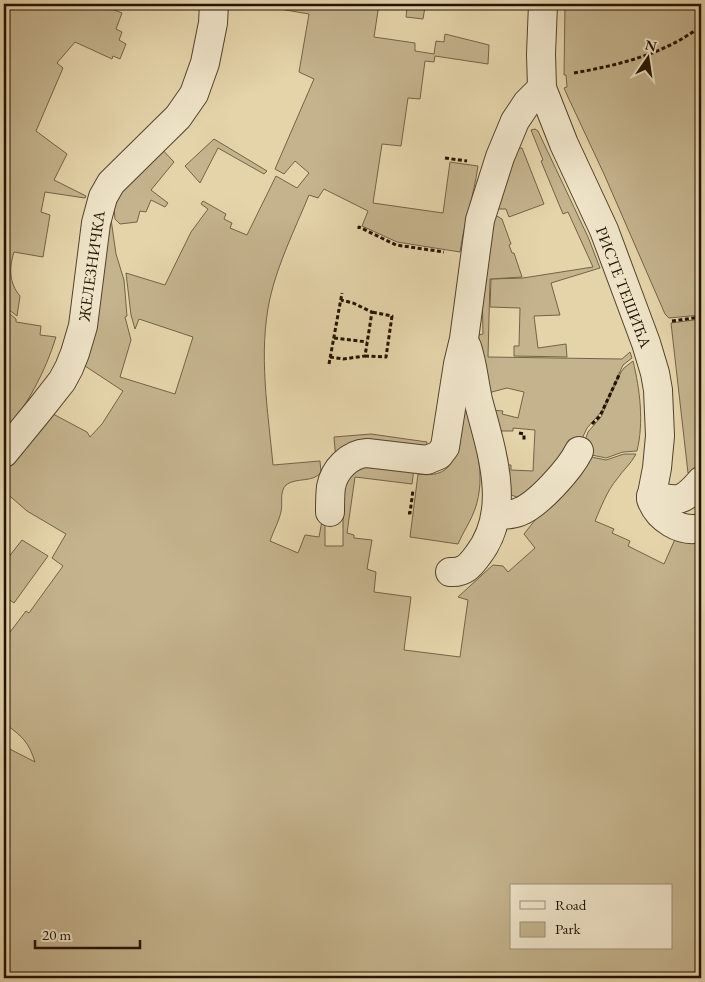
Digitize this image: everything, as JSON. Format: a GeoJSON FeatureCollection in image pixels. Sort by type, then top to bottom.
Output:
{"type":"FeatureCollection","features":[{"type":"Feature","properties":{"kind":"street","name":"ЖЕЛЕЗНИЧКА"},"geometry":{"type":"LineString","coordinates":[[4,453],[40,409],[69,368],[83,326],[96,223],[103,197],[111,183],[178,117],[194,94],[205,63],[213,23],[214,4]]}},
{"type":"Feature","properties":{"kind":"street","name":"РИСТЕ ТЕШИЋА"},"geometry":{"type":"LineString","coordinates":[[543,4],[542,88],[564,144],[604,230],[646,343],[655,373],[658,390],[660,436],[657,468],[651,496]]}},
{"type":"Feature","properties":{"kind":"street"},"geometry":{"type":"LineString","coordinates":[[330,512],[331,485],[340,469],[348,460],[363,453],[421,461],[433,459],[439,455],[446,443],[458,364],[464,339],[480,220],[515,121],[527,103],[542,88]]}},
{"type":"Feature","properties":{"kind":"street"},"geometry":{"type":"LineString","coordinates":[[450,572],[464,570],[483,549],[492,531],[498,497],[472,363],[464,339]]}},
{"type":"Feature","properties":{"kind":"street"},"geometry":{"type":"LineString","coordinates":[[496,515],[520,512],[534,502],[561,476],[579,451]]}},
{"type":"Feature","properties":{"kind":"street"},"geometry":{"type":"LineString","coordinates":[[701,481],[690,494],[676,500],[651,496],[653,505],[668,522],[689,529],[701,528]]}},
{"type":"Feature","properties":{"kind":"path"},"geometry":{"type":"LineString","coordinates":[[565,74],[657,52],[701,26]]}},
{"type":"Feature","properties":{"kind":"path"},"geometry":{"type":"LineString","coordinates":[[444,158],[468,162]]}},
{"type":"Feature","properties":{"kind":"path"},"geometry":{"type":"LineString","coordinates":[[359,229],[359,227],[396,245],[434,250]]}},
{"type":"Feature","properties":{"kind":"path"},"geometry":{"type":"LineString","coordinates":[[329,364],[334,338],[333,331],[342,293]]}},
{"type":"Feature","properties":{"kind":"path"},"geometry":{"type":"LineString","coordinates":[[330,357],[343,359],[366,356],[386,358],[392,316],[372,312],[353,303],[341,300]]}},
{"type":"Feature","properties":{"kind":"path"},"geometry":{"type":"LineString","coordinates":[[366,356],[372,312]]}},
{"type":"Feature","properties":{"kind":"path"},"geometry":{"type":"LineString","coordinates":[[676,320],[701,317]]}},
{"type":"Feature","properties":{"kind":"path"},"geometry":{"type":"LineString","coordinates":[[334,338],[367,342]]}},
{"type":"Feature","properties":{"kind":"path"},"geometry":{"type":"LineString","coordinates":[[579,451],[588,429],[600,416],[624,366]]}},
{"type":"Feature","properties":{"kind":"path"},"geometry":{"type":"LineString","coordinates":[[408,513],[410,513],[414,485]]}},
{"type":"Feature","properties":{"kind":"green space"},"geometry":{"type":"Polygon","coordinates":[[[4,4],[113,4],[112,9],[122,13],[116,29],[122,32],[119,40],[126,44],[120,59],[113,56],[112,59],[75,42],[57,63],[63,68],[36,131],[67,154],[54,180],[86,196],[85,198],[45,192],[41,212],[50,215],[43,257],[14,252],[12,258],[12,281],[20,296],[17,316],[4,306],[4,4]]]}},
{"type":"Feature","properties":{"kind":"green space"},"geometry":{"type":"Polygon","coordinates":[[[274,4],[379,4],[374,37],[415,43],[415,51],[434,54],[436,41],[444,42],[445,34],[489,45],[488,64],[435,56],[434,62],[425,61],[420,99],[408,98],[401,146],[382,144],[373,203],[443,213],[450,162],[478,166],[460,252],[397,242],[362,226],[368,211],[324,189],[318,198],[309,195],[273,285],[266,319],[264,361],[273,465],[320,461],[321,472],[314,478],[295,481],[286,485],[282,495],[279,519],[270,541],[298,553],[305,535],[319,537],[325,513],[325,546],[343,546],[343,513],[338,488],[360,463],[414,468],[412,484],[355,477],[347,533],[354,535],[354,538],[372,540],[367,569],[376,572],[374,592],[411,597],[404,650],[460,657],[468,600],[458,597],[493,565],[503,566],[508,572],[535,548],[524,534],[586,456],[606,460],[624,454],[636,454],[610,489],[595,521],[614,529],[612,533],[630,541],[628,546],[664,564],[676,537],[701,535],[701,978],[4,978],[4,746],[35,762],[28,745],[22,737],[8,726],[4,732],[4,640],[26,611],[29,613],[63,566],[52,558],[66,534],[27,511],[4,491],[4,473],[53,414],[87,432],[90,437],[102,424],[123,391],[85,366],[111,219],[116,254],[124,280],[127,316],[125,317],[131,340],[120,377],[175,394],[193,337],[139,319],[135,329],[131,315],[126,273],[165,285],[191,232],[208,209],[201,204],[203,201],[226,214],[224,219],[232,223],[230,228],[247,235],[276,176],[297,188],[309,173],[295,161],[284,174],[275,169],[314,79],[299,72],[309,14],[274,8],[274,4]]]}},
{"type":"Feature","properties":{"kind":"green space"},"geometry":{"type":"Polygon","coordinates":[[[379,4],[425,7],[423,19],[406,17],[407,8],[379,4]]]}},
{"type":"Feature","properties":{"kind":"green space"},"geometry":{"type":"Polygon","coordinates":[[[565,4],[701,4],[701,315],[669,318],[665,314],[564,88],[567,87],[566,75],[564,75],[565,4]]]}},
{"type":"Feature","properties":{"kind":"green space"},"geometry":{"type":"Polygon","coordinates":[[[535,129],[538,131],[588,237],[600,268],[551,283],[560,315],[534,316],[538,348],[566,344],[567,357],[514,356],[514,346],[519,346],[520,308],[490,307],[491,279],[523,278],[593,267],[568,212],[563,214],[541,161],[543,160],[531,130],[535,129]]]}},
{"type":"Feature","properties":{"kind":"green space"},"geometry":{"type":"Polygon","coordinates":[[[214,139],[267,171],[264,174],[218,148],[200,183],[185,166],[214,139]]]}},
{"type":"Feature","properties":{"kind":"green space"},"geometry":{"type":"Polygon","coordinates":[[[159,146],[174,162],[151,190],[168,203],[165,207],[151,200],[146,212],[140,211],[137,222],[120,224],[115,219],[113,196],[159,146]]]}},
{"type":"Feature","properties":{"kind":"green space"},"geometry":{"type":"Polygon","coordinates":[[[517,148],[522,148],[544,204],[509,217],[506,209],[496,209],[517,148]]]}},
{"type":"Feature","properties":{"kind":"green space"},"geometry":{"type":"Polygon","coordinates":[[[495,215],[502,219],[511,244],[509,245],[512,253],[514,253],[522,277],[490,279],[488,357],[622,359],[630,352],[632,358],[623,365],[602,411],[587,428],[580,443],[564,461],[519,498],[509,494],[503,465],[511,465],[511,470],[533,471],[535,430],[513,428],[513,431],[496,431],[491,410],[503,411],[502,414],[518,418],[524,392],[507,388],[488,393],[478,335],[483,334],[482,289],[495,215]]]}},
{"type":"Feature","properties":{"kind":"green space"},"geometry":{"type":"Polygon","coordinates":[[[4,309],[16,319],[16,322],[41,326],[40,335],[56,337],[34,388],[4,434],[4,309]]]}},
{"type":"Feature","properties":{"kind":"green space"},"geometry":{"type":"Polygon","coordinates":[[[701,319],[701,471],[688,473],[671,323],[701,319]]]}},
{"type":"Feature","properties":{"kind":"green space"},"geometry":{"type":"Polygon","coordinates":[[[633,361],[638,383],[640,406],[640,429],[637,451],[623,452],[606,458],[582,453],[588,432],[601,417],[621,372],[633,361]]]}},
{"type":"Feature","properties":{"kind":"green space"},"geometry":{"type":"Polygon","coordinates":[[[466,407],[476,445],[480,470],[478,496],[473,513],[458,544],[410,537],[418,474],[433,474],[444,470],[451,463],[455,454],[466,407]]]}},
{"type":"Feature","properties":{"kind":"green space"},"geometry":{"type":"Polygon","coordinates":[[[371,434],[427,442],[426,453],[336,461],[334,437],[371,434]]]}},
{"type":"Feature","properties":{"kind":"green space"},"geometry":{"type":"Polygon","coordinates":[[[22,540],[48,556],[14,603],[4,596],[4,563],[22,540]]]}}]}
